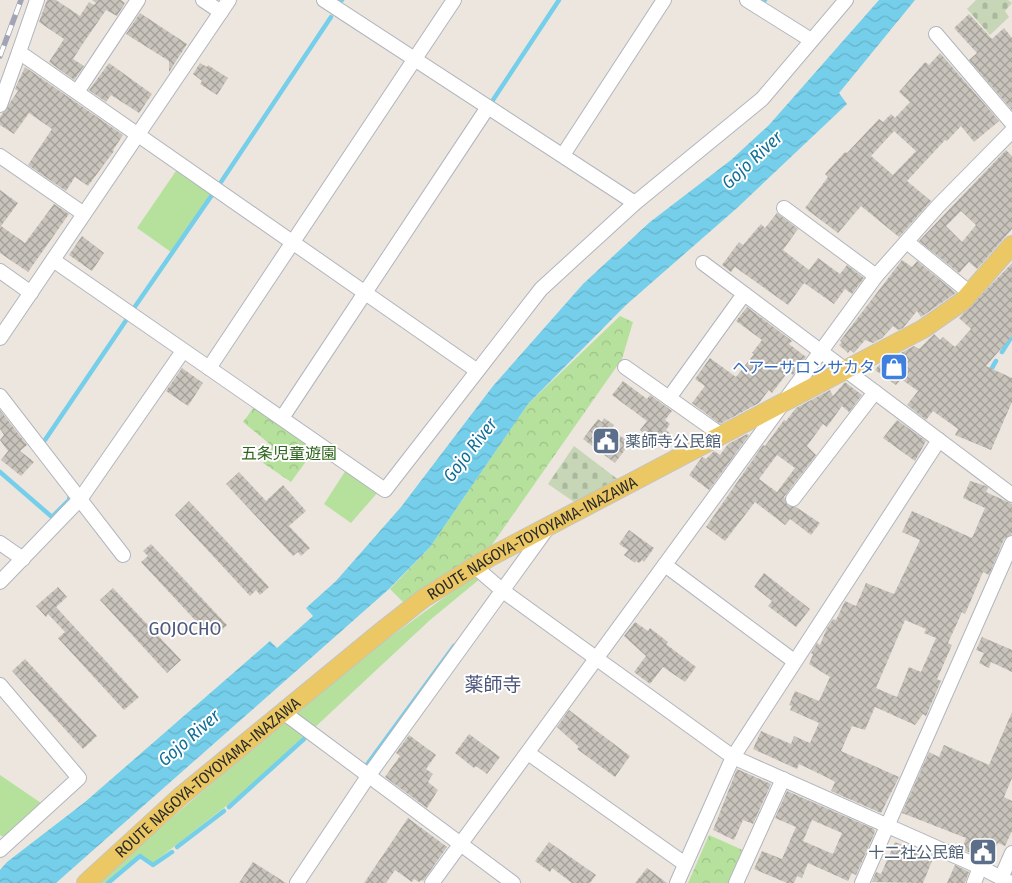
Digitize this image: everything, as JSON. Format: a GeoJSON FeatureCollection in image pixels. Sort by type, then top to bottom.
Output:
{"type":"FeatureCollection","features":[{"type":"Feature","properties":{"kind":"main road","name":"ROUTE NAGOYA-TOYOYAMA-INAZAWA"},"geometry":{"type":"LineString","coordinates":[[86,883],[181,796],[410,609],[474,566],[720,434],[923,329],[947,313],[970,293],[1012,245]]}},
{"type":"Feature","properties":{"kind":"street"},"geometry":{"type":"LineString","coordinates":[[0,105],[36,0]]}},
{"type":"Feature","properties":{"kind":"street"},"geometry":{"type":"LineString","coordinates":[[77,92],[138,0]]}},
{"type":"Feature","properties":{"kind":"street"},"geometry":{"type":"LineString","coordinates":[[0,338],[225,6],[203,0]]}},
{"type":"Feature","properties":{"kind":"street"},"geometry":{"type":"LineString","coordinates":[[324,0],[635,203]]}},
{"type":"Feature","properties":{"kind":"street"},"geometry":{"type":"LineString","coordinates":[[209,368],[454,0]]}},
{"type":"Feature","properties":{"kind":"street"},"geometry":{"type":"LineString","coordinates":[[563,155],[664,0]]}},
{"type":"Feature","properties":{"kind":"street"},"geometry":{"type":"LineString","coordinates":[[747,0],[811,40]]}},
{"type":"Feature","properties":{"kind":"street"},"geometry":{"type":"LineString","coordinates":[[53,260],[385,490],[476,370],[541,289],[635,203],[762,99],[846,0]]}},
{"type":"Feature","properties":{"kind":"street"},"geometry":{"type":"LineString","coordinates":[[936,34],[1012,123]]}},
{"type":"Feature","properties":{"kind":"street"},"geometry":{"type":"LineString","coordinates":[[18,52],[476,370]]}},
{"type":"Feature","properties":{"kind":"street"},"geometry":{"type":"LineString","coordinates":[[282,418],[488,107]]}},
{"type":"Feature","properties":{"kind":"street"},"geometry":{"type":"LineString","coordinates":[[432,883],[876,276],[938,206],[1012,131]]}},
{"type":"Feature","properties":{"kind":"street"},"geometry":{"type":"LineString","coordinates":[[0,156],[84,214]]}},
{"type":"Feature","properties":{"kind":"street"},"geometry":{"type":"LineString","coordinates":[[784,208],[876,276]]}},
{"type":"Feature","properties":{"kind":"street"},"geometry":{"type":"LineString","coordinates":[[907,242],[970,293]]}},
{"type":"Feature","properties":{"kind":"street"},"geometry":{"type":"LineString","coordinates":[[703,262],[1012,495]]}},
{"type":"Feature","properties":{"kind":"street"},"geometry":{"type":"LineString","coordinates":[[0,271],[31,293]]}},
{"type":"Feature","properties":{"kind":"street"},"geometry":{"type":"LineString","coordinates":[[669,398],[744,294]]}},
{"type":"Feature","properties":{"kind":"street"},"geometry":{"type":"LineString","coordinates":[[0,582],[81,498],[183,351]]}},
{"type":"Feature","properties":{"kind":"street"},"geometry":{"type":"LineString","coordinates":[[625,367],[720,434]]}},
{"type":"Feature","properties":{"kind":"street"},"geometry":{"type":"LineString","coordinates":[[793,499],[875,392]]}},
{"type":"Feature","properties":{"kind":"street"},"geometry":{"type":"LineString","coordinates":[[0,396],[81,498],[123,555]]}},
{"type":"Feature","properties":{"kind":"street"},"geometry":{"type":"LineString","coordinates":[[676,883],[733,757],[938,440]]}},
{"type":"Feature","properties":{"kind":"street"},"geometry":{"type":"LineString","coordinates":[[297,883],[369,776],[550,525]]}},
{"type":"Feature","properties":{"kind":"street"},"geometry":{"type":"LineString","coordinates":[[0,543],[23,559]]}},
{"type":"Feature","properties":{"kind":"street"},"geometry":{"type":"LineString","coordinates":[[862,883],[1012,543]]}},
{"type":"Feature","properties":{"kind":"street"},"geometry":{"type":"LineString","coordinates":[[665,565],[794,661]]}},
{"type":"Feature","properties":{"kind":"street"},"geometry":{"type":"LineString","coordinates":[[474,566],[503,591],[733,757],[1006,880],[1012,854]]}},
{"type":"Feature","properties":{"kind":"street"},"geometry":{"type":"LineString","coordinates":[[0,685],[79,778],[1,847]]}},
{"type":"Feature","properties":{"kind":"street"},"geometry":{"type":"LineString","coordinates":[[283,712],[513,883]]}},
{"type":"Feature","properties":{"kind":"street"},"geometry":{"type":"LineString","coordinates":[[528,753],[685,864]]}},
{"type":"Feature","properties":{"kind":"street"},"geometry":{"type":"LineString","coordinates":[[736,883],[783,779]]}},
{"type":"Feature","properties":{"kind":"street"},"geometry":{"type":"LineString","coordinates":[[974,883],[980,867]]}},
{"type":"Feature","properties":{"kind":"green space"},"geometry":{"type":"Polygon","coordinates":[[[976,0],[1008,0],[1012,3],[1005,11],[1009,17],[990,35],[967,9],[976,0]]]}},
{"type":"Feature","properties":{"kind":"green space"},"geometry":{"type":"Polygon","coordinates":[[[178,168],[212,192],[171,252],[137,228],[178,168]]]}},
{"type":"Feature","properties":{"kind":"green space"},"geometry":{"type":"Polygon","coordinates":[[[620,316],[633,322],[622,359],[489,549],[406,605],[390,589],[430,547],[528,404],[620,316]]]}},
{"type":"Feature","properties":{"kind":"green space","name":"五条児童遊園"},"geometry":{"type":"Polygon","coordinates":[[[254,407],[315,449],[291,482],[263,463],[272,446],[243,422],[254,407]]]}},
{"type":"Feature","properties":{"kind":"green space"},"geometry":{"type":"Polygon","coordinates":[[[574,446],[620,481],[577,504],[548,484],[574,446]]]}},
{"type":"Feature","properties":{"kind":"green space"},"geometry":{"type":"Polygon","coordinates":[[[346,470],[378,492],[351,523],[324,504],[346,470]]]}},
{"type":"Feature","properties":{"kind":"green space"},"geometry":{"type":"Polygon","coordinates":[[[475,575],[481,578],[430,620],[312,730],[294,717],[295,711],[363,657],[475,575]]]}},
{"type":"Feature","properties":{"kind":"green space"},"geometry":{"type":"Polygon","coordinates":[[[286,722],[305,735],[248,789],[153,863],[139,854],[105,883],[96,883],[282,723],[286,722]]]}},
{"type":"Feature","properties":{"kind":"green space"},"geometry":{"type":"Polygon","coordinates":[[[0,775],[44,805],[7,839],[0,835],[0,775]]]}},
{"type":"Feature","properties":{"kind":"green space"},"geometry":{"type":"Polygon","coordinates":[[[709,835],[745,851],[731,883],[688,883],[709,835]]]}},
{"type":"Feature","properties":{"kind":"water","name":"Gojo River"},"geometry":{"type":"Polygon","coordinates":[[[879,0],[915,0],[839,93],[847,104],[737,208],[626,305],[528,404],[430,547],[389,589],[56,883],[0,883],[0,870],[7,862],[85,802],[270,641],[277,648],[313,616],[306,608],[336,581],[401,507],[493,386],[583,284],[650,222],[731,160],[769,125],[879,0]]]}},
{"type":"Feature","properties":{"kind":"building"},"geometry":{"type":"Polygon","coordinates":[[[47,0],[56,0],[80,16],[89,2],[94,5],[96,3],[92,0],[121,0],[125,3],[117,16],[106,10],[82,45],[73,59],[84,66],[74,80],[49,62],[64,39],[39,22],[47,0]]]}},
{"type":"Feature","properties":{"kind":"building"},"geometry":{"type":"Polygon","coordinates":[[[140,13],[187,44],[169,72],[169,61],[126,34],[140,13]]]}},
{"type":"Feature","properties":{"kind":"building"},"geometry":{"type":"Polygon","coordinates":[[[969,14],[992,39],[1004,28],[1012,38],[1012,110],[969,60],[977,53],[954,28],[969,14]]]}},
{"type":"Feature","properties":{"kind":"building"},"geometry":{"type":"Polygon","coordinates":[[[940,53],[999,121],[974,142],[961,126],[947,141],[945,140],[907,181],[931,201],[899,237],[861,206],[838,233],[805,208],[828,177],[825,174],[845,152],[847,153],[879,119],[883,122],[891,114],[895,118],[910,102],[899,92],[925,62],[929,65],[940,53]],[[894,131],[871,156],[893,175],[916,151],[894,131]]]}},
{"type":"Feature","properties":{"kind":"building"},"geometry":{"type":"Polygon","coordinates":[[[109,63],[152,94],[139,113],[111,95],[106,102],[89,90],[109,63]]]}},
{"type":"Feature","properties":{"kind":"building"},"geometry":{"type":"Polygon","coordinates":[[[200,63],[207,67],[208,65],[228,78],[217,95],[200,84],[202,81],[193,74],[200,63]]]}},
{"type":"Feature","properties":{"kind":"building"},"geometry":{"type":"Polygon","coordinates":[[[25,67],[123,135],[114,151],[88,186],[75,177],[66,191],[28,165],[52,129],[29,113],[14,134],[0,125],[0,117],[18,91],[15,89],[25,67]]]}},
{"type":"Feature","properties":{"kind":"building"},"geometry":{"type":"Polygon","coordinates":[[[1006,150],[1012,156],[1012,229],[977,269],[969,262],[959,273],[919,241],[1006,150]],[[961,211],[946,226],[962,242],[976,225],[961,211]]]}},
{"type":"Feature","properties":{"kind":"building"},"geometry":{"type":"Polygon","coordinates":[[[0,190],[18,203],[1,226],[25,243],[54,204],[69,214],[28,272],[0,253],[0,190]]]}},
{"type":"Feature","properties":{"kind":"building"},"geometry":{"type":"Polygon","coordinates":[[[777,213],[798,229],[783,250],[809,270],[818,258],[840,274],[847,265],[864,278],[852,294],[845,289],[834,304],[804,283],[788,305],[735,267],[731,272],[722,265],[739,242],[743,245],[761,224],[765,228],[777,213]]]}},
{"type":"Feature","properties":{"kind":"building"},"geometry":{"type":"Polygon","coordinates":[[[82,236],[104,253],[92,271],[69,255],[82,236]]]}},
{"type":"Feature","properties":{"kind":"building"},"geometry":{"type":"Polygon","coordinates":[[[902,260],[912,267],[917,261],[956,293],[921,317],[917,311],[903,328],[898,330],[893,326],[882,338],[873,343],[865,340],[854,353],[850,350],[848,353],[839,345],[842,342],[840,341],[902,260]]]}},
{"type":"Feature","properties":{"kind":"building"},"geometry":{"type":"Polygon","coordinates":[[[1012,263],[1012,336],[986,366],[1012,378],[1012,402],[991,450],[955,435],[958,429],[933,411],[926,420],[907,405],[918,391],[901,379],[896,385],[875,370],[880,364],[914,346],[919,349],[934,334],[940,340],[943,337],[955,347],[971,329],[959,318],[1012,263]]]}},
{"type":"Feature","properties":{"kind":"building"},"geometry":{"type":"Polygon","coordinates":[[[747,307],[792,341],[789,344],[806,357],[793,375],[788,372],[772,393],[769,390],[759,403],[720,424],[692,403],[705,386],[695,379],[710,358],[736,377],[754,354],[752,353],[762,340],[736,321],[747,307]]]}},
{"type":"Feature","properties":{"kind":"building"},"geometry":{"type":"Polygon","coordinates":[[[182,368],[203,383],[188,406],[166,391],[182,368]]]}},
{"type":"Feature","properties":{"kind":"building"},"geometry":{"type":"Polygon","coordinates":[[[623,381],[647,399],[650,395],[672,411],[665,420],[670,424],[666,430],[672,435],[662,447],[640,430],[647,421],[612,395],[623,381]]]}},
{"type":"Feature","properties":{"kind":"building"},"geometry":{"type":"Polygon","coordinates":[[[845,382],[862,395],[849,412],[842,406],[827,427],[823,424],[807,446],[816,455],[784,497],[788,506],[796,507],[820,523],[811,535],[790,519],[785,525],[755,502],[725,541],[706,527],[763,445],[765,446],[784,420],[786,421],[796,408],[830,390],[833,396],[845,382]],[[777,455],[759,479],[777,492],[795,468],[777,455]]]}},
{"type":"Feature","properties":{"kind":"building"},"geometry":{"type":"Polygon","coordinates":[[[0,410],[27,445],[20,451],[34,462],[21,476],[1,460],[8,451],[0,440],[4,435],[0,429],[0,410]]]}},
{"type":"Feature","properties":{"kind":"building"},"geometry":{"type":"Polygon","coordinates":[[[604,418],[614,425],[611,429],[630,443],[615,463],[583,439],[598,419],[602,422],[604,418]]]}},
{"type":"Feature","properties":{"kind":"building"},"geometry":{"type":"Polygon","coordinates":[[[897,420],[926,441],[915,461],[883,438],[897,420]]]}},
{"type":"Feature","properties":{"kind":"building"},"geometry":{"type":"Polygon","coordinates":[[[747,434],[749,435],[709,490],[689,475],[702,457],[706,459],[714,451],[720,455],[728,444],[747,434]]]}},
{"type":"Feature","properties":{"kind":"building"},"geometry":{"type":"Polygon","coordinates":[[[239,472],[266,501],[283,485],[306,511],[289,526],[310,548],[301,556],[298,552],[293,556],[226,484],[239,472]]]}},
{"type":"Feature","properties":{"kind":"building"},"geometry":{"type":"Polygon","coordinates":[[[970,481],[986,486],[988,488],[986,492],[1012,504],[1012,534],[1004,539],[989,575],[983,572],[965,614],[962,612],[948,643],[952,645],[937,679],[941,681],[926,716],[923,714],[915,725],[875,707],[865,730],[852,726],[841,751],[899,777],[881,813],[831,791],[835,782],[828,778],[799,764],[797,769],[753,749],[761,731],[791,744],[794,736],[810,743],[819,723],[790,710],[792,706],[789,705],[795,691],[819,701],[830,677],[809,664],[813,654],[811,653],[817,643],[820,645],[827,628],[833,619],[836,620],[845,601],[856,606],[866,583],[894,594],[920,540],[902,532],[912,511],[972,538],[985,508],[963,498],[970,481]],[[905,620],[876,688],[897,697],[909,667],[921,672],[936,638],[924,633],[926,629],[905,620]]]}},
{"type":"Feature","properties":{"kind":"building"},"geometry":{"type":"Polygon","coordinates":[[[189,501],[269,587],[260,595],[256,590],[250,596],[175,515],[189,501]]]}},
{"type":"Feature","properties":{"kind":"building"},"geometry":{"type":"Polygon","coordinates":[[[629,530],[654,548],[644,562],[642,560],[639,563],[636,561],[635,563],[624,555],[628,550],[619,544],[629,530]]]}},
{"type":"Feature","properties":{"kind":"building"},"geometry":{"type":"Polygon","coordinates":[[[151,544],[227,625],[219,633],[214,628],[208,634],[141,562],[148,556],[143,551],[151,544]]]}},
{"type":"Feature","properties":{"kind":"building"},"geometry":{"type":"Polygon","coordinates":[[[764,573],[810,609],[796,627],[768,606],[772,601],[754,587],[764,573]]]}},
{"type":"Feature","properties":{"kind":"building"},"geometry":{"type":"Polygon","coordinates":[[[58,587],[67,597],[56,607],[139,697],[124,710],[58,638],[65,632],[48,614],[46,617],[36,606],[58,587]]]}},
{"type":"Feature","properties":{"kind":"building"},"geometry":{"type":"Polygon","coordinates":[[[113,588],[181,660],[167,673],[100,600],[113,588]]]}},
{"type":"Feature","properties":{"kind":"building"},"geometry":{"type":"Polygon","coordinates":[[[635,622],[648,631],[650,628],[668,642],[666,644],[696,667],[685,682],[663,667],[650,684],[634,672],[646,656],[624,636],[635,622]]]}},
{"type":"Feature","properties":{"kind":"building"},"geometry":{"type":"Polygon","coordinates":[[[982,637],[1012,650],[1012,672],[991,662],[989,668],[979,663],[984,653],[976,650],[982,637]]]}},
{"type":"Feature","properties":{"kind":"building"},"geometry":{"type":"Polygon","coordinates":[[[25,659],[97,736],[83,749],[12,671],[25,659]]]}},
{"type":"Feature","properties":{"kind":"building"},"geometry":{"type":"Polygon","coordinates":[[[569,710],[630,756],[615,777],[577,749],[579,747],[557,727],[569,710]]]}},
{"type":"Feature","properties":{"kind":"building"},"geometry":{"type":"Polygon","coordinates":[[[1012,712],[1012,778],[1004,797],[1012,801],[1012,831],[1005,846],[998,843],[989,862],[962,849],[966,838],[902,813],[929,752],[939,757],[944,745],[989,765],[1012,712]]]}},
{"type":"Feature","properties":{"kind":"building"},"geometry":{"type":"Polygon","coordinates":[[[469,734],[500,757],[487,774],[476,766],[474,768],[455,753],[469,734]]]}},
{"type":"Feature","properties":{"kind":"building"},"geometry":{"type":"Polygon","coordinates":[[[409,735],[436,755],[426,769],[433,774],[428,782],[438,790],[427,808],[385,777],[400,756],[396,753],[409,735]]]}},
{"type":"Feature","properties":{"kind":"building"},"geometry":{"type":"Polygon","coordinates":[[[737,769],[771,784],[753,824],[743,820],[734,840],[713,830],[737,769]]]}},
{"type":"Feature","properties":{"kind":"building"},"geometry":{"type":"Polygon","coordinates":[[[787,791],[874,829],[875,832],[856,875],[852,873],[848,881],[808,863],[802,878],[797,876],[794,883],[787,883],[754,869],[762,851],[782,859],[796,827],[775,818],[787,791]],[[812,820],[803,841],[833,854],[842,833],[812,820]]]}},
{"type":"Feature","properties":{"kind":"building"},"geometry":{"type":"Polygon","coordinates":[[[408,818],[447,847],[423,881],[419,882],[414,879],[412,882],[395,870],[386,883],[364,883],[408,818]]]}},
{"type":"Feature","properties":{"kind":"building"},"geometry":{"type":"Polygon","coordinates":[[[549,842],[596,875],[590,883],[572,883],[552,868],[550,872],[535,861],[549,842]]]}},
{"type":"Feature","properties":{"kind":"building"},"geometry":{"type":"Polygon","coordinates":[[[895,842],[934,856],[923,883],[872,882],[876,872],[881,874],[895,842]]]}},
{"type":"Feature","properties":{"kind":"building"},"geometry":{"type":"Polygon","coordinates":[[[253,862],[261,867],[286,883],[239,883],[253,862]]]}},
{"type":"Feature","properties":{"kind":"building"},"geometry":{"type":"Polygon","coordinates":[[[955,865],[969,872],[965,883],[947,883],[955,865]]]}},
{"type":"Feature","properties":{"kind":"building"},"geometry":{"type":"Polygon","coordinates":[[[647,868],[667,883],[635,883],[647,868]]]}},
{"type":"Feature","properties":{"kind":"waterway"},"geometry":{"type":"LineString","coordinates":[[493,100],[559,0]]}},
{"type":"Feature","properties":{"kind":"waterway"},"geometry":{"type":"LineString","coordinates":[[219,185],[331,17]]}},
{"type":"Feature","properties":{"kind":"waterway"},"geometry":{"type":"LineString","coordinates":[[134,308],[212,195]]}},
{"type":"Feature","properties":{"kind":"waterway"},"geometry":{"type":"LineString","coordinates":[[45,440],[127,319]]}},
{"type":"Feature","properties":{"kind":"waterway"},"geometry":{"type":"LineString","coordinates":[[1002,352],[1012,336]]}},
{"type":"Feature","properties":{"kind":"waterway"},"geometry":{"type":"LineString","coordinates":[[989,373],[996,361]]}},
{"type":"Feature","properties":{"kind":"waterway"},"geometry":{"type":"LineString","coordinates":[[0,472],[52,517],[69,500],[70,495]]}},
{"type":"Feature","properties":{"kind":"waterway"},"geometry":{"type":"LineString","coordinates":[[362,766],[366,766],[454,646]]}},
{"type":"Feature","properties":{"kind":"waterway"},"geometry":{"type":"LineString","coordinates":[[229,807],[304,739]]}},
{"type":"Feature","properties":{"kind":"waterway"},"geometry":{"type":"LineString","coordinates":[[177,847],[224,811]]}},
{"type":"Feature","properties":{"kind":"waterway"},"geometry":{"type":"LineString","coordinates":[[108,883],[140,856],[153,865],[172,852]]}},
{"type":"Feature","properties":{"kind":"railway"},"geometry":{"type":"LineString","coordinates":[[0,56],[21,0]]}},
{"type":"Feature","properties":{"kind":"place","name":"ヘアーサロンサカタ"},"geometry":{"type":"Point","coordinates":[894,367]}},
{"type":"Feature","properties":{"kind":"place","name":"薬師寺公民館"},"geometry":{"type":"Point","coordinates":[606,441]}},
{"type":"Feature","properties":{"kind":"place","name":"十二社公民館"},"geometry":{"type":"Point","coordinates":[983,852]}},
{"type":"Feature","properties":{"kind":"district","name":"GOJOCHO"},"geometry":{"type":"Point","coordinates":[185,628]}},
{"type":"Feature","properties":{"kind":"district","name":"薬師寺"},"geometry":{"type":"Point","coordinates":[493,684]}}]}
